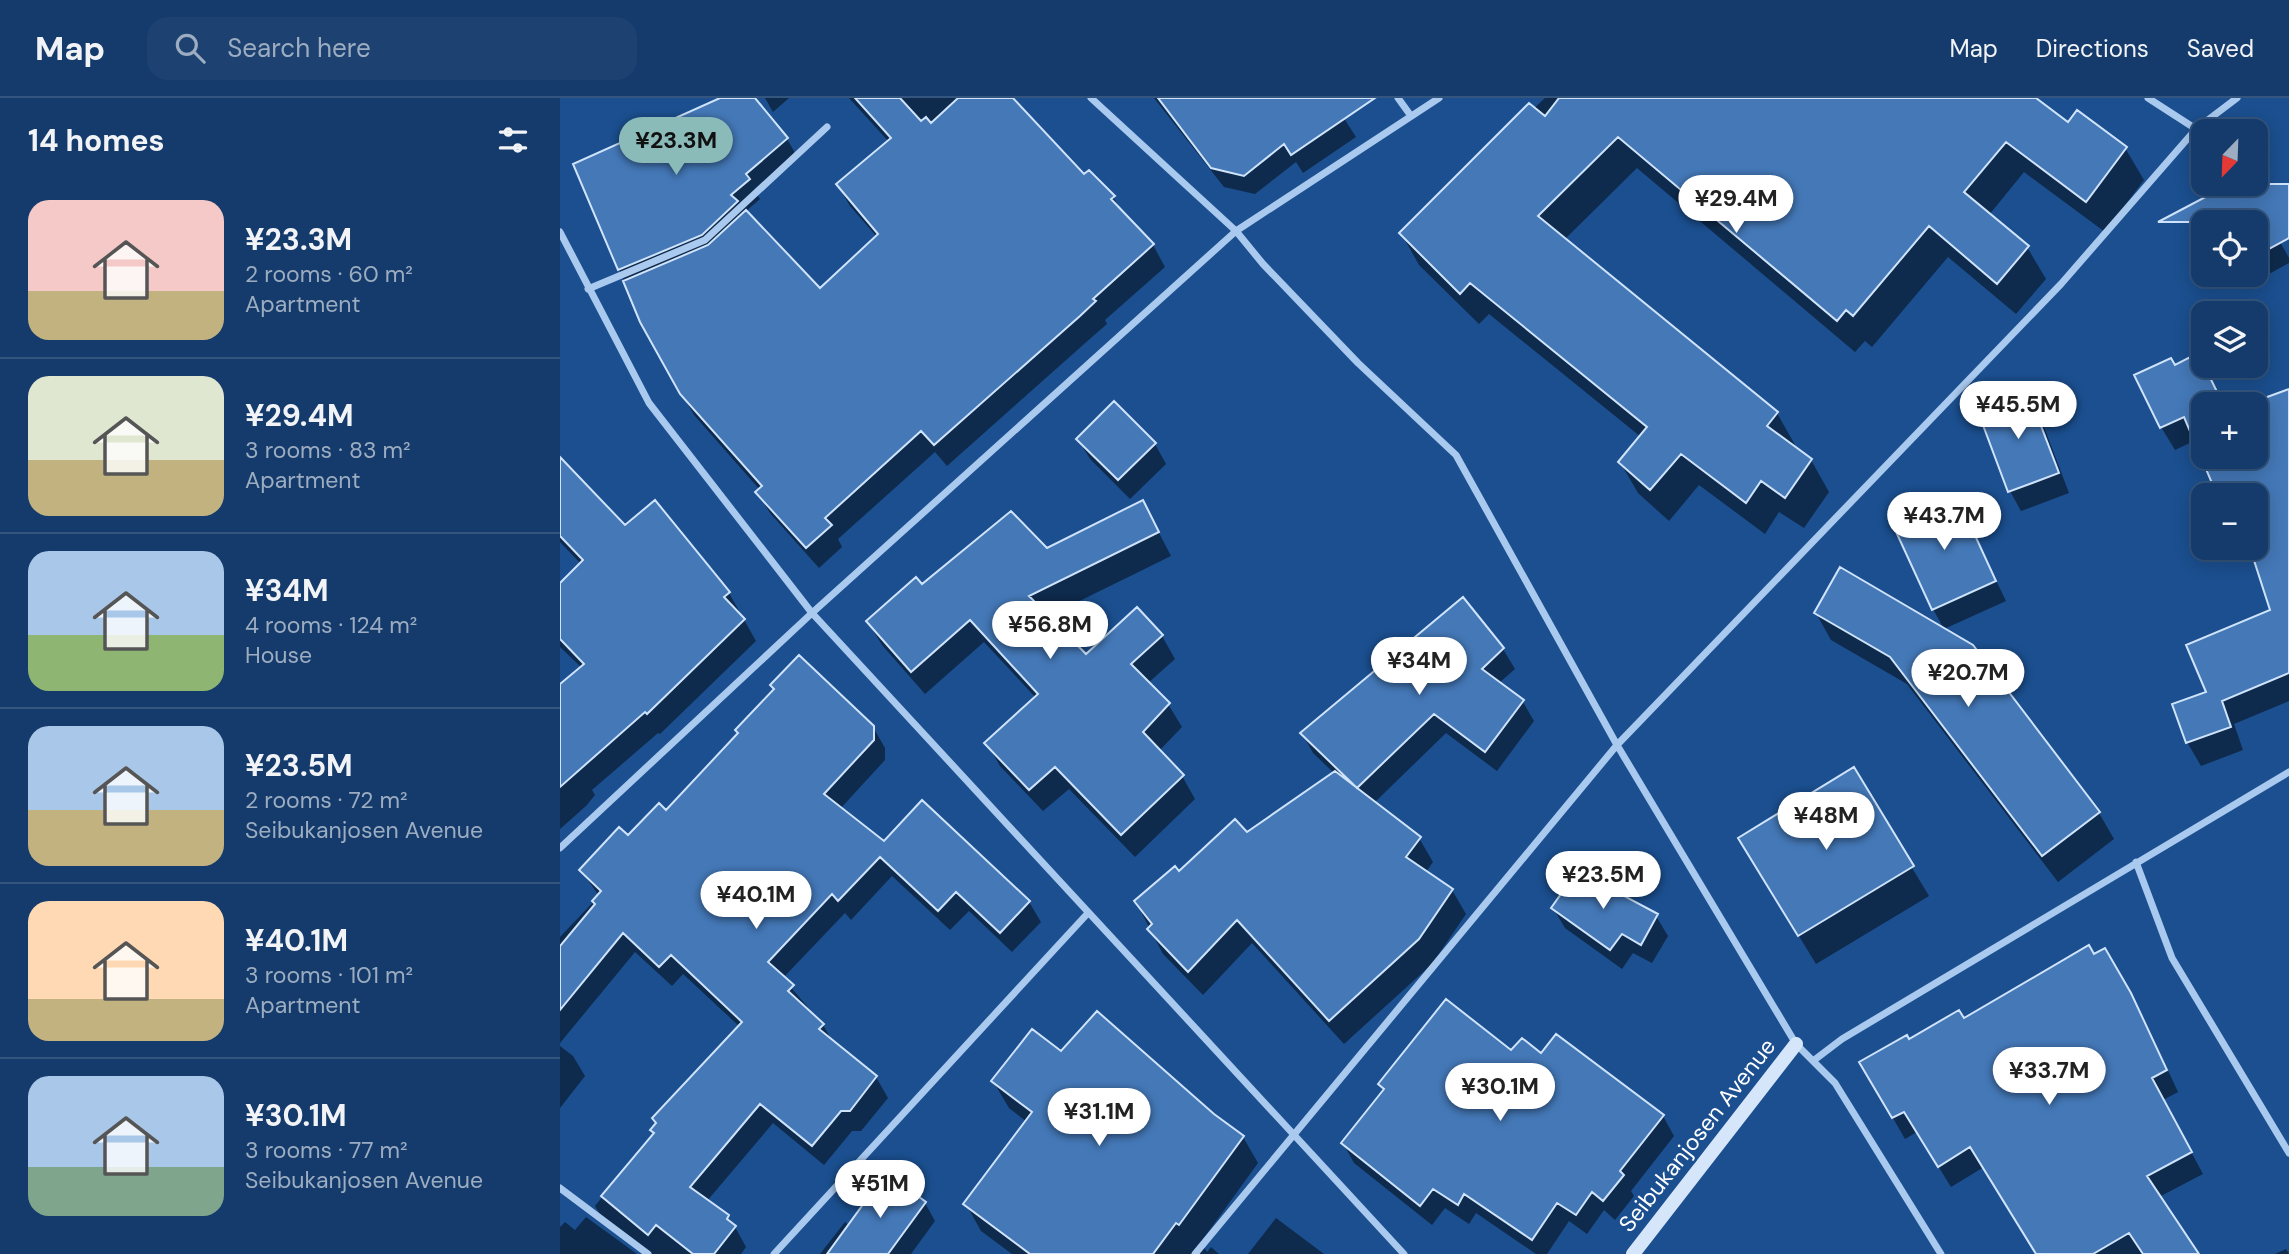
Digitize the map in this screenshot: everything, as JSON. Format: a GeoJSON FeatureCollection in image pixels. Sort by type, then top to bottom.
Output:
{"type":"FeatureCollection","features":[{"type":"Feature","properties":{"kind":"street"},"geometry":{"type":"LineString","coordinates":[[1091,98],[1236,231],[1263,264],[1358,363],[1456,455],[1617,745],[1796,1044],[1835,1083],[1941,1254]]}},
{"type":"Feature","properties":{"kind":"street"},"geometry":{"type":"LineString","coordinates":[[1398,98],[1411,116]]}},
{"type":"Feature","properties":{"kind":"street"},"geometry":{"type":"LineString","coordinates":[[560,848],[812,613],[1236,231],[1439,98]]}},
{"type":"Feature","properties":{"kind":"street"},"geometry":{"type":"LineString","coordinates":[[2148,98],[2191,126]]}},
{"type":"Feature","properties":{"kind":"street"},"geometry":{"type":"LineString","coordinates":[[2209,119],[2237,98]]}},
{"type":"Feature","properties":{"kind":"street"},"geometry":{"type":"LineString","coordinates":[[588,289],[705,240],[827,127]]}},
{"type":"Feature","properties":{"kind":"street"},"geometry":{"type":"LineString","coordinates":[[1195,1254],[1617,745],[2060,284],[2191,135]]}},
{"type":"Feature","properties":{"kind":"street"},"geometry":{"type":"LineString","coordinates":[[560,232],[649,403],[812,613],[1404,1254]]}},
{"type":"Feature","properties":{"kind":"street"},"geometry":{"type":"LineString","coordinates":[[1813,1061],[1842,1040],[2289,772]]}},
{"type":"Feature","properties":{"kind":"street"},"geometry":{"type":"LineString","coordinates":[[2136,862],[2172,958],[2289,1153]]}},
{"type":"Feature","properties":{"kind":"street"},"geometry":{"type":"LineString","coordinates":[[774,1254],[1088,912]]}},
{"type":"Feature","properties":{"kind":"street","name":"Seibukanjosen Avenue"},"geometry":{"type":"LineString","coordinates":[[1633,1254],[1796,1044]]}},
{"type":"Feature","properties":{"kind":"street"},"geometry":{"type":"LineString","coordinates":[[560,1188],[648,1254]]}},
{"type":"Feature","properties":{"kind":"building"},"geometry":{"type":"Polygon","coordinates":[[[720,98],[755,98],[788,138],[746,174],[750,179],[731,195],[738,201],[702,235],[618,270],[573,164],[720,98]]]}},
{"type":"Feature","properties":{"kind":"building"},"geometry":{"type":"Polygon","coordinates":[[[855,98],[900,98],[921,121],[926,117],[931,123],[958,98],[1013,98],[1084,174],[1089,170],[1115,196],[1111,199],[1154,244],[1093,299],[1096,301],[1080,316],[934,445],[921,431],[825,518],[832,525],[806,548],[755,492],[762,486],[680,394],[640,322],[623,281],[708,245],[746,210],[820,288],[878,234],[836,184],[891,138],[855,98]]]}},
{"type":"Feature","properties":{"kind":"building"},"geometry":{"type":"Polygon","coordinates":[[[1158,98],[1375,98],[1291,155],[1284,144],[1244,176],[1211,168],[1158,98]]]}},
{"type":"Feature","properties":{"kind":"building"},"geometry":{"type":"Polygon","coordinates":[[[1559,98],[2036,98],[2068,122],[2077,110],[2127,147],[2086,202],[2006,142],[1964,192],[2029,246],[1997,284],[1929,226],[1853,316],[1846,310],[1837,321],[1618,137],[1538,216],[1778,412],[1767,426],[1812,459],[1785,498],[1761,481],[1746,503],[1681,454],[1650,490],[1618,462],[1647,427],[1470,283],[1460,294],[1399,233],[1529,103],[1545,116],[1559,98]]]}},
{"type":"Feature","properties":{"kind":"building"},"geometry":{"type":"Polygon","coordinates":[[[2268,184],[2289,184],[2289,238],[2268,249],[2268,210],[2191,210],[2191,222],[2158,222],[2207,196],[2268,196],[2268,184]]]}},
{"type":"Feature","properties":{"kind":"building"},"geometry":{"type":"Polygon","coordinates":[[[2191,357],[2191,378],[2210,378],[2217,392],[2191,392],[2191,434],[2184,417],[2160,428],[2134,375],[2171,358],[2175,365],[2191,357]]]}},
{"type":"Feature","properties":{"kind":"building"},"geometry":{"type":"Polygon","coordinates":[[[2027,389],[2059,473],[2008,492],[1977,409],[2027,389]]]}},
{"type":"Feature","properties":{"kind":"building"},"geometry":{"type":"Polygon","coordinates":[[[2289,389],[2289,673],[2222,701],[2231,727],[2186,743],[2172,704],[2206,692],[2186,645],[2270,610],[2254,560],[2268,560],[2268,483],[2212,483],[2206,469],[2268,469],[2268,397],[2289,389]]]}},
{"type":"Feature","properties":{"kind":"building"},"geometry":{"type":"Polygon","coordinates":[[[1114,401],[1156,443],[1118,480],[1076,439],[1114,401]]]}},
{"type":"Feature","properties":{"kind":"building"},"geometry":{"type":"Polygon","coordinates":[[[560,457],[625,525],[655,500],[730,592],[724,597],[745,619],[647,714],[645,712],[560,787],[560,684],[584,664],[560,639],[560,583],[583,560],[560,536],[560,457]]]}},
{"type":"Feature","properties":{"kind":"building"},"geometry":{"type":"Polygon","coordinates":[[[1956,494],[1996,581],[1932,610],[1892,523],[1956,494]]]}},
{"type":"Feature","properties":{"kind":"building"},"geometry":{"type":"Polygon","coordinates":[[[1143,500],[1159,532],[1029,596],[1086,654],[1137,607],[1163,635],[1131,664],[1170,703],[1143,732],[1184,775],[1121,835],[1055,767],[1029,790],[984,743],[1038,694],[970,620],[911,672],[866,621],[916,577],[922,584],[1011,511],[1047,548],[1143,500]]]}},
{"type":"Feature","properties":{"kind":"building"},"geometry":{"type":"Polygon","coordinates":[[[1840,567],[1973,645],[2100,812],[2042,856],[1890,657],[1814,613],[1840,567]]]}},
{"type":"Feature","properties":{"kind":"building"},"geometry":{"type":"Polygon","coordinates":[[[1463,597],[1504,648],[1482,669],[1524,700],[1485,752],[1434,714],[1357,788],[1300,733],[1463,597]]]}},
{"type":"Feature","properties":{"kind":"building"},"geometry":{"type":"Polygon","coordinates":[[[799,655],[874,726],[874,740],[824,794],[884,841],[922,800],[1030,901],[1000,933],[956,892],[938,911],[880,857],[838,901],[832,894],[768,962],[794,985],[788,991],[824,1024],[819,1029],[877,1076],[850,1111],[841,1111],[812,1146],[760,1104],[690,1187],[729,1215],[727,1219],[736,1226],[714,1254],[693,1254],[656,1225],[648,1235],[601,1196],[654,1133],[650,1130],[656,1123],[652,1118],[742,1022],[671,955],[659,967],[623,933],[560,1010],[560,946],[595,904],[592,901],[601,891],[579,870],[619,827],[628,835],[659,803],[666,810],[738,733],[735,730],[774,689],[770,685],[799,655]]]}},
{"type":"Feature","properties":{"kind":"building"},"geometry":{"type":"Polygon","coordinates":[[[1854,767],[1914,866],[1798,936],[1738,838],[1854,767]]]}},
{"type":"Feature","properties":{"kind":"building"},"geometry":{"type":"Polygon","coordinates":[[[1335,771],[1421,837],[1406,857],[1453,889],[1419,939],[1329,1021],[1237,920],[1188,972],[1147,929],[1152,924],[1134,901],[1175,866],[1179,871],[1235,819],[1247,832],[1335,771]]]}},
{"type":"Feature","properties":{"kind":"building"},"geometry":{"type":"Polygon","coordinates":[[[1581,866],[1624,896],[1658,914],[1641,945],[1622,934],[1610,950],[1551,908],[1581,866]]]}},
{"type":"Feature","properties":{"kind":"building"},"geometry":{"type":"Polygon","coordinates":[[[2089,945],[2094,954],[2105,948],[2131,993],[2167,1070],[2152,1078],[2192,1152],[2147,1176],[2199,1254],[2143,1254],[2129,1233],[2093,1254],[2036,1254],[1970,1147],[1938,1167],[1904,1112],[1892,1118],[1859,1062],[1907,1035],[1909,1039],[1959,1010],[1964,1018],[2089,945]]]}},
{"type":"Feature","properties":{"kind":"building"},"geometry":{"type":"Polygon","coordinates":[[[1446,999],[1511,1050],[1522,1038],[1541,1053],[1556,1034],[1664,1115],[1620,1171],[1624,1175],[1603,1201],[1592,1192],[1576,1215],[1557,1203],[1532,1240],[1464,1194],[1458,1205],[1433,1189],[1420,1206],[1341,1143],[1384,1089],[1378,1084],[1446,999]]]}},
{"type":"Feature","properties":{"kind":"building"},"geometry":{"type":"Polygon","coordinates":[[[1097,1011],[1214,1114],[1244,1136],[1179,1225],[1176,1223],[1153,1254],[1030,1254],[963,1204],[1032,1112],[991,1081],[1032,1029],[1061,1051],[1097,1011]]]}},
{"type":"Feature","properties":{"kind":"building"},"geometry":{"type":"Polygon","coordinates":[[[886,1173],[926,1202],[888,1254],[827,1254],[886,1173]]]}}]}
